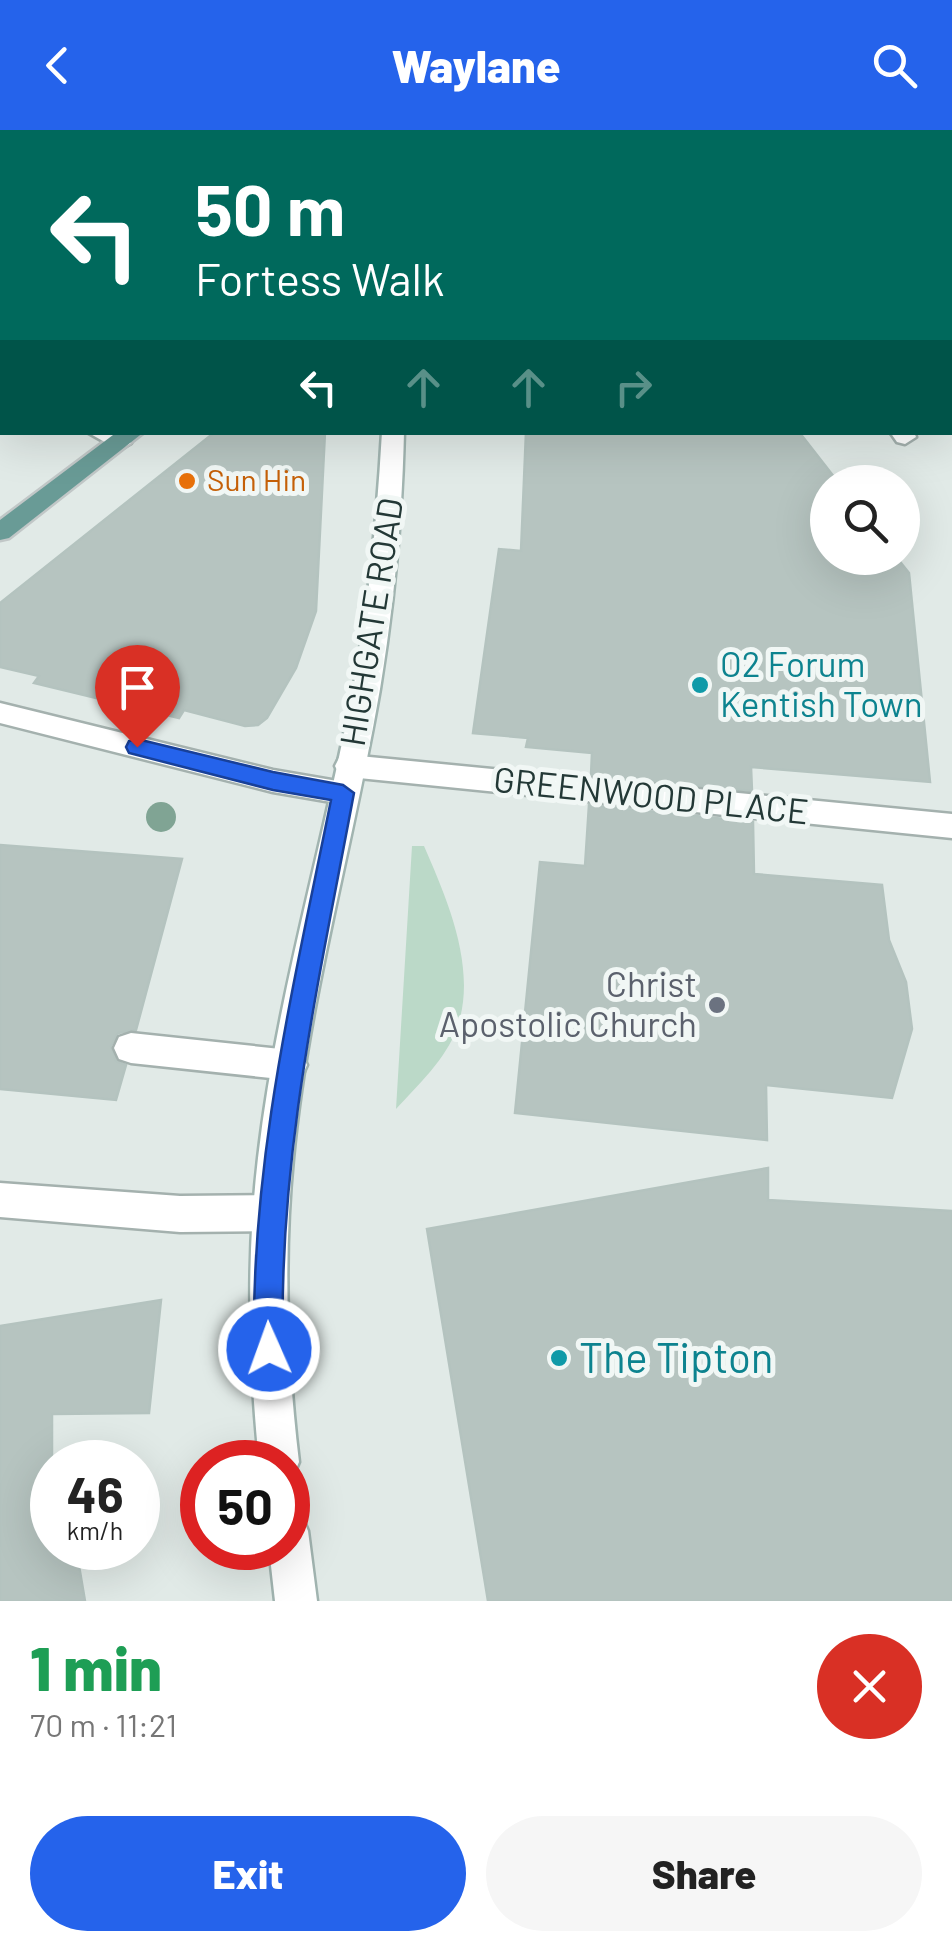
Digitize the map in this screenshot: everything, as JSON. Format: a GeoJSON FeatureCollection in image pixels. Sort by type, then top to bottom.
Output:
{"type":"FeatureCollection","features":[{"type":"Feature","properties":{"kind":"main road","name":"HIGHGATE ROAD"},"geometry":{"type":"LineString","coordinates":[[277,1440],[267,1320],[270,1213],[290,1066],[385,582],[394,496],[393,435]]}},
{"type":"Feature","properties":{"kind":"main road"},"geometry":{"type":"LineString","coordinates":[[0,532],[117,436]]}},
{"type":"Feature","properties":{"kind":"main road","name":"GREENWOOD PLACE"},"geometry":{"type":"LineString","coordinates":[[0,713],[273,781],[346,780],[952,826]]}},
{"type":"Feature","properties":{"kind":"main road"},"geometry":{"type":"LineString","coordinates":[[130,1048],[290,1066]]}},
{"type":"Feature","properties":{"kind":"main road"},"geometry":{"type":"LineString","coordinates":[[0,1200],[180,1214],[270,1213]]}},
{"type":"Feature","properties":{"kind":"main road"},"geometry":{"type":"LineString","coordinates":[[292,1570],[296,1601]]}},
{"type":"Feature","properties":{"kind":"green space"},"geometry":{"type":"Polygon","coordinates":[[[412,846],[424,846],[450,911],[462,958],[463,1005],[446,1050],[396,1109],[412,846]]]}},
{"type":"Feature","properties":{"kind":"building"},"geometry":{"type":"Polygon","coordinates":[[[211,435],[325,435],[316,611],[296,668],[267,718],[258,725],[245,726],[184,710],[179,718],[34,683],[39,676],[0,667],[0,603],[211,435]]]}},
{"type":"Feature","properties":{"kind":"building","name":"O2 Forum Kentish Town"},"geometry":{"type":"Polygon","coordinates":[[[526,435],[801,435],[825,465],[810,465],[810,575],[909,575],[930,782],[751,767],[752,791],[591,775],[592,753],[526,747],[528,738],[473,733],[499,549],[521,551],[526,435]]]}},
{"type":"Feature","properties":{"kind":"building","name":"Christ Apostolic Church"},"geometry":{"type":"Polygon","coordinates":[[[589,805],[753,822],[754,874],[882,885],[889,940],[906,982],[912,1029],[892,1098],[766,1085],[767,1140],[515,1113],[540,862],[585,866],[589,805]]]}},
{"type":"Feature","properties":{"kind":"building"},"geometry":{"type":"Polygon","coordinates":[[[0,845],[182,859],[136,1030],[118,1033],[111,1046],[116,1061],[126,1065],[116,1100],[0,1089],[0,845]]]}},
{"type":"Feature","properties":{"kind":"building"},"geometry":{"type":"Polygon","coordinates":[[[768,1168],[768,1200],[952,1211],[952,1601],[488,1601],[427,1229],[768,1168]]]}},
{"type":"Feature","properties":{"kind":"building"},"geometry":{"type":"Polygon","coordinates":[[[161,1300],[149,1413],[52,1414],[52,1440],[30,1440],[30,1570],[80,1570],[85,1601],[0,1601],[0,1326],[161,1300]]]}},
{"type":"Feature","properties":{"kind":"place","name":"Sun Hin"},"geometry":{"type":"Point","coordinates":[187,481]}},
{"type":"Feature","properties":{"kind":"place","name":"O2 Forum Kentish Town"},"geometry":{"type":"Point","coordinates":[700,685]}},
{"type":"Feature","properties":{"kind":"place","name":"Christ Apostolic Church"},"geometry":{"type":"Point","coordinates":[717,1005]}},
{"type":"Feature","properties":{"kind":"place","name":"The Tipton"},"geometry":{"type":"Point","coordinates":[559,1358]}},
{"type":"Feature","properties":{"kind":"route"},"geometry":{"type":"LineString","coordinates":[[137,747],[273,781],[343,793],[281,1114],[267,1261],[269,1349]]}}]}
